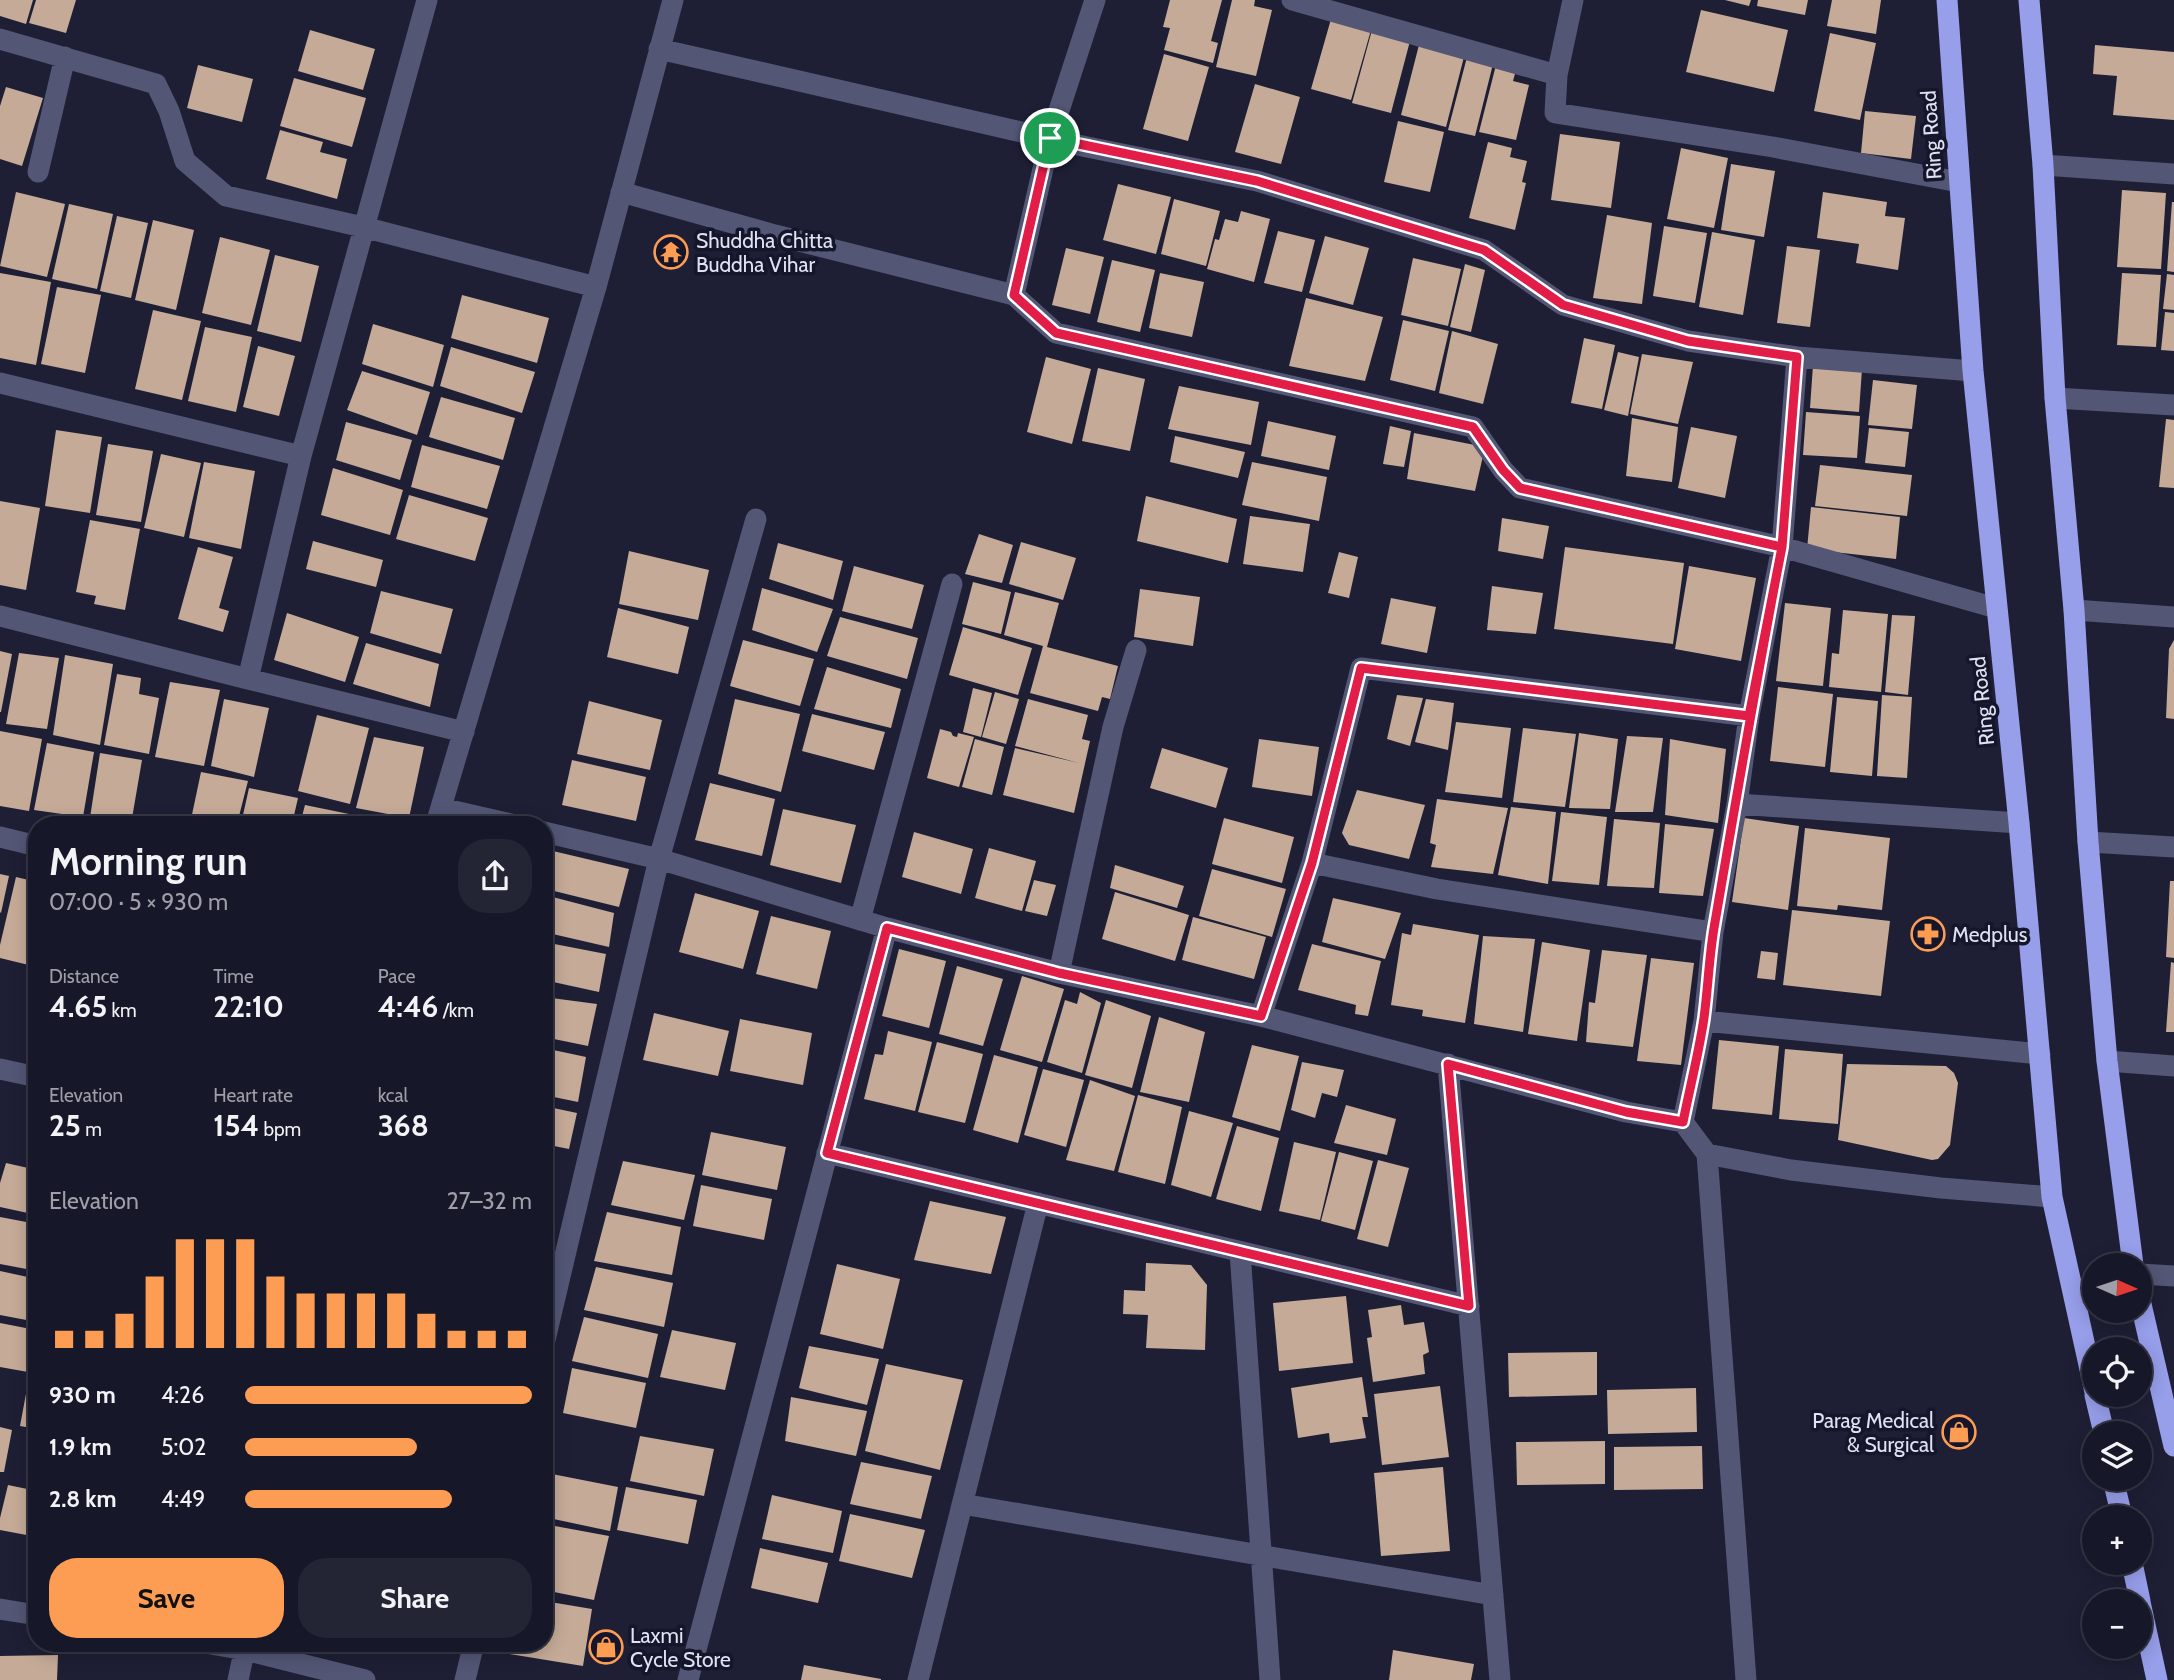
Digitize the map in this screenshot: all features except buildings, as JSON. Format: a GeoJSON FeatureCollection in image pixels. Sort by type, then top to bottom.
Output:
{"type":"FeatureCollection","features":[{"type":"Feature","properties":{"kind":"highway","name":"Ring Road"},"geometry":{"type":"LineString","coordinates":[[1947,0],[1973,371],[2020,823],[2052,1197],[2083,1337]]}},
{"type":"Feature","properties":{"kind":"highway"},"geometry":{"type":"LineString","coordinates":[[2029,0],[2043,165],[2055,398],[2074,610],[2088,842],[2106,1060],[2131,1253]]}},
{"type":"Feature","properties":{"kind":"highway"},"geometry":{"type":"LineString","coordinates":[[2145,1323],[2174,1446]]}},
{"type":"Feature","properties":{"kind":"highway"},"geometry":{"type":"LineString","coordinates":[[2152,1657],[2157,1680]]}},
{"type":"Feature","properties":{"kind":"street"},"geometry":{"type":"LineString","coordinates":[[248,679],[301,456],[426,0]]}},
{"type":"Feature","properties":{"kind":"street"},"geometry":{"type":"LineString","coordinates":[[438,816],[596,287],[673,0]]}},
{"type":"Feature","properties":{"kind":"street"},"geometry":{"type":"LineString","coordinates":[[1014,295],[1050,138],[1095,0]]}},
{"type":"Feature","properties":{"kind":"street"},"geometry":{"type":"LineString","coordinates":[[1292,0],[1557,75]]}},
{"type":"Feature","properties":{"kind":"street"},"geometry":{"type":"LineString","coordinates":[[1573,0],[1557,75],[1555,113],[1773,147],[1959,182]]}},
{"type":"Feature","properties":{"kind":"street"},"geometry":{"type":"LineString","coordinates":[[0,39],[156,84],[169,111],[185,161],[226,196],[363,227],[596,287]]}},
{"type":"Feature","properties":{"kind":"street"},"geometry":{"type":"LineString","coordinates":[[659,48],[1050,138],[1257,181],[1484,250],[1563,305],[1688,341],[1797,357],[1973,371]]}},
{"type":"Feature","properties":{"kind":"street"},"geometry":{"type":"LineString","coordinates":[[38,172],[65,57]]}},
{"type":"Feature","properties":{"kind":"street"},"geometry":{"type":"LineString","coordinates":[[2043,165],[2174,174]]}},
{"type":"Feature","properties":{"kind":"street"},"geometry":{"type":"LineString","coordinates":[[621,192],[775,235],[1014,295],[1056,333],[1473,427],[1503,470],[1520,488],[1782,547],[1996,608]]}},
{"type":"Feature","properties":{"kind":"street"},"geometry":{"type":"LineString","coordinates":[[1683,1122],[1704,1021],[1713,932],[1737,804],[1749,716],[1782,547],[1797,357]]}},
{"type":"Feature","properties":{"kind":"street"},"geometry":{"type":"LineString","coordinates":[[0,383],[301,456]]}},
{"type":"Feature","properties":{"kind":"street"},"geometry":{"type":"LineString","coordinates":[[2055,398],[2174,405]]}},
{"type":"Feature","properties":{"kind":"street"},"geometry":{"type":"LineString","coordinates":[[553,1306],[659,859],[755,519]]}},
{"type":"Feature","properties":{"kind":"street"},"geometry":{"type":"LineString","coordinates":[[860,920],[952,584]]}},
{"type":"Feature","properties":{"kind":"street"},"geometry":{"type":"LineString","coordinates":[[2074,610],[2174,617]]}},
{"type":"Feature","properties":{"kind":"street"},"geometry":{"type":"LineString","coordinates":[[0,617],[464,733]]}},
{"type":"Feature","properties":{"kind":"street"},"geometry":{"type":"LineString","coordinates":[[1059,973],[1113,727],[1136,650]]}},
{"type":"Feature","properties":{"kind":"street"},"geometry":{"type":"LineString","coordinates":[[1261,1016],[1312,863],[1361,668],[1749,716]]}},
{"type":"Feature","properties":{"kind":"street"},"geometry":{"type":"LineString","coordinates":[[1737,804],[2020,823]]}},
{"type":"Feature","properties":{"kind":"street"},"geometry":{"type":"LineString","coordinates":[[553,834],[659,859],[887,928],[1059,973],[1261,1016],[1626,1112],[1683,1122],[1707,1154],[1746,1680]]}},
{"type":"Feature","properties":{"kind":"street"},"geometry":{"type":"LineString","coordinates":[[0,836],[28,844]]}},
{"type":"Feature","properties":{"kind":"street"},"geometry":{"type":"LineString","coordinates":[[2088,842],[2174,847]]}},
{"type":"Feature","properties":{"kind":"street"},"geometry":{"type":"LineString","coordinates":[[1312,863],[1437,889],[1713,932]]}},
{"type":"Feature","properties":{"kind":"street"},"geometry":{"type":"LineString","coordinates":[[688,1680],[887,928]]}},
{"type":"Feature","properties":{"kind":"street"},"geometry":{"type":"LineString","coordinates":[[1704,1021],[2040,1054]]}},
{"type":"Feature","properties":{"kind":"street"},"geometry":{"type":"LineString","coordinates":[[2106,1060],[2174,1066]]}},
{"type":"Feature","properties":{"kind":"street"},"geometry":{"type":"LineString","coordinates":[[1448,1064],[1500,1680]]}},
{"type":"Feature","properties":{"kind":"street"},"geometry":{"type":"LineString","coordinates":[[0,1069],[28,1075]]}},
{"type":"Feature","properties":{"kind":"street"},"geometry":{"type":"LineString","coordinates":[[827,1153],[1469,1306]]}},
{"type":"Feature","properties":{"kind":"street"},"geometry":{"type":"LineString","coordinates":[[1707,1154],[1791,1170],[1941,1188],[2052,1197]]}},
{"type":"Feature","properties":{"kind":"street"},"geometry":{"type":"LineString","coordinates":[[918,1680],[1038,1203]]}},
{"type":"Feature","properties":{"kind":"street"},"geometry":{"type":"LineString","coordinates":[[1240,1252],[1270,1680]]}},
{"type":"Feature","properties":{"kind":"street"},"geometry":{"type":"LineString","coordinates":[[2152,1275],[2174,1276]]}},
{"type":"Feature","properties":{"kind":"street"},"geometry":{"type":"LineString","coordinates":[[962,1504],[1493,1595]]}},
{"type":"Feature","properties":{"kind":"street"},"geometry":{"type":"LineString","coordinates":[[0,1609],[28,1614]]}},
{"type":"Feature","properties":{"kind":"street"},"geometry":{"type":"LineString","coordinates":[[237,1680],[245,1652]]}},
{"type":"Feature","properties":{"kind":"street"},"geometry":{"type":"LineString","coordinates":[[264,1652],[365,1680]]}},
{"type":"Feature","properties":{"kind":"street"},"geometry":{"type":"LineString","coordinates":[[465,1680],[472,1652]]}},
{"type":"Feature","properties":{"kind":"place","name":"Shuddha Chitta Buddha Vihar"},"geometry":{"type":"Point","coordinates":[671,252]}},
{"type":"Feature","properties":{"kind":"place","name":"Medplus"},"geometry":{"type":"Point","coordinates":[1928,934]}},
{"type":"Feature","properties":{"kind":"place","name":"Parag Medical & Surgical"},"geometry":{"type":"Point","coordinates":[1959,1432]}},
{"type":"Feature","properties":{"kind":"place","name":"Laxmi Cycle Store"},"geometry":{"type":"Point","coordinates":[606,1647]}},
{"type":"Feature","properties":{"kind":"route"},"geometry":{"type":"LineString","coordinates":[[1050,138],[1014,295],[1056,333],[1473,427],[1503,470],[1520,488],[1782,547],[1765,631],[1749,716],[1737,804],[1713,932],[1704,1021],[1683,1122],[1626,1112],[1448,1064],[1469,1306],[827,1153],[887,928],[1059,973],[1261,1016],[1312,863],[1361,668],[1749,716],[1782,547],[1797,357],[1688,341],[1563,305],[1484,250],[1257,181],[1050,138]]}}]}
